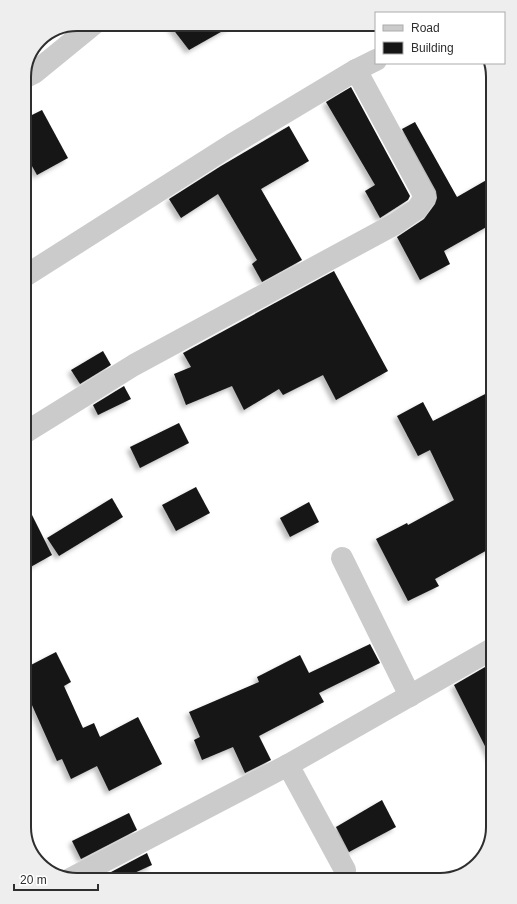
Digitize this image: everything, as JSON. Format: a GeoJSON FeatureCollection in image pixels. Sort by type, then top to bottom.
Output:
{"type":"FeatureCollection","features":[{"type":"Feature","properties":{"kind":"street"},"geometry":{"type":"LineString","coordinates":[[31,74],[87,31]]}},
{"type":"Feature","properties":{"kind":"street"},"geometry":{"type":"LineString","coordinates":[[31,272],[231,145],[356,70],[375,60]]}},
{"type":"Feature","properties":{"kind":"street"},"geometry":{"type":"LineString","coordinates":[[31,429],[134,364],[394,224],[417,209],[425,197],[356,70]]}},
{"type":"Feature","properties":{"kind":"street"},"geometry":{"type":"LineString","coordinates":[[342,558],[410,696]]}},
{"type":"Feature","properties":{"kind":"street"},"geometry":{"type":"LineString","coordinates":[[81,873],[288,765],[486,652]]}},
{"type":"Feature","properties":{"kind":"street"},"geometry":{"type":"LineString","coordinates":[[288,765],[345,870]]}},
{"type":"Feature","properties":{"kind":"building"},"geometry":{"type":"Polygon","coordinates":[[[174,31],[223,31],[189,50],[174,31]]]}},
{"type":"Feature","properties":{"kind":"building"},"geometry":{"type":"Polygon","coordinates":[[[351,87],[410,196],[408,200],[380,218],[365,191],[375,185],[326,102],[351,87]]]}},
{"type":"Feature","properties":{"kind":"building"},"geometry":{"type":"Polygon","coordinates":[[[42,110],[68,158],[37,175],[31,164],[31,116],[42,110]]]}},
{"type":"Feature","properties":{"kind":"building"},"geometry":{"type":"Polygon","coordinates":[[[415,122],[457,197],[486,180],[486,227],[444,251],[450,264],[420,280],[397,237],[424,219],[435,204],[437,198],[436,191],[402,129],[415,122]]]}},
{"type":"Feature","properties":{"kind":"building"},"geometry":{"type":"Polygon","coordinates":[[[289,126],[309,161],[261,189],[302,260],[262,282],[252,264],[257,260],[218,194],[181,218],[169,199],[289,126]]]}},
{"type":"Feature","properties":{"kind":"building"},"geometry":{"type":"Polygon","coordinates":[[[334,271],[388,371],[336,400],[323,375],[283,395],[279,389],[244,410],[232,386],[186,405],[174,374],[191,367],[183,353],[334,271]]]}},
{"type":"Feature","properties":{"kind":"building"},"geometry":{"type":"Polygon","coordinates":[[[103,351],[111,365],[80,384],[71,370],[103,351]]]}},
{"type":"Feature","properties":{"kind":"building"},"geometry":{"type":"Polygon","coordinates":[[[124,386],[131,399],[98,415],[93,405],[124,386]]]}},
{"type":"Feature","properties":{"kind":"building"},"geometry":{"type":"Polygon","coordinates":[[[486,394],[486,551],[435,579],[439,586],[408,601],[376,539],[407,523],[408,525],[454,500],[430,450],[418,456],[397,416],[423,402],[433,421],[486,394]]]}},
{"type":"Feature","properties":{"kind":"building"},"geometry":{"type":"Polygon","coordinates":[[[179,423],[189,443],[140,468],[130,447],[179,423]]]}},
{"type":"Feature","properties":{"kind":"building"},"geometry":{"type":"Polygon","coordinates":[[[196,487],[210,513],[176,531],[162,505],[196,487]]]}},
{"type":"Feature","properties":{"kind":"building"},"geometry":{"type":"Polygon","coordinates":[[[112,498],[123,517],[59,556],[47,538],[112,498]]]}},
{"type":"Feature","properties":{"kind":"building"},"geometry":{"type":"Polygon","coordinates":[[[309,502],[319,522],[290,537],[280,518],[309,502]]]}},
{"type":"Feature","properties":{"kind":"building"},"geometry":{"type":"Polygon","coordinates":[[[31,513],[52,555],[31,567],[31,513]]]}},
{"type":"Feature","properties":{"kind":"building"},"geometry":{"type":"Polygon","coordinates":[[[370,644],[380,663],[319,693],[324,702],[259,736],[271,760],[245,773],[233,747],[202,760],[194,740],[200,737],[189,712],[259,682],[257,677],[300,655],[309,673],[370,644]]]}},
{"type":"Feature","properties":{"kind":"building"},"geometry":{"type":"Polygon","coordinates":[[[56,652],[71,682],[64,686],[83,728],[94,723],[100,737],[138,717],[162,764],[109,791],[97,766],[71,779],[62,759],[57,761],[31,703],[31,665],[56,652]]]}},
{"type":"Feature","properties":{"kind":"building"},"geometry":{"type":"Polygon","coordinates":[[[486,666],[486,748],[454,685],[486,666]]]}},
{"type":"Feature","properties":{"kind":"building"},"geometry":{"type":"Polygon","coordinates":[[[382,800],[396,827],[349,852],[336,827],[382,800]]]}},
{"type":"Feature","properties":{"kind":"building"},"geometry":{"type":"Polygon","coordinates":[[[129,813],[137,830],[81,859],[72,841],[129,813]]]}},
{"type":"Feature","properties":{"kind":"building"},"geometry":{"type":"Polygon","coordinates":[[[147,853],[152,865],[134,873],[109,873],[147,853]]]}}]}
